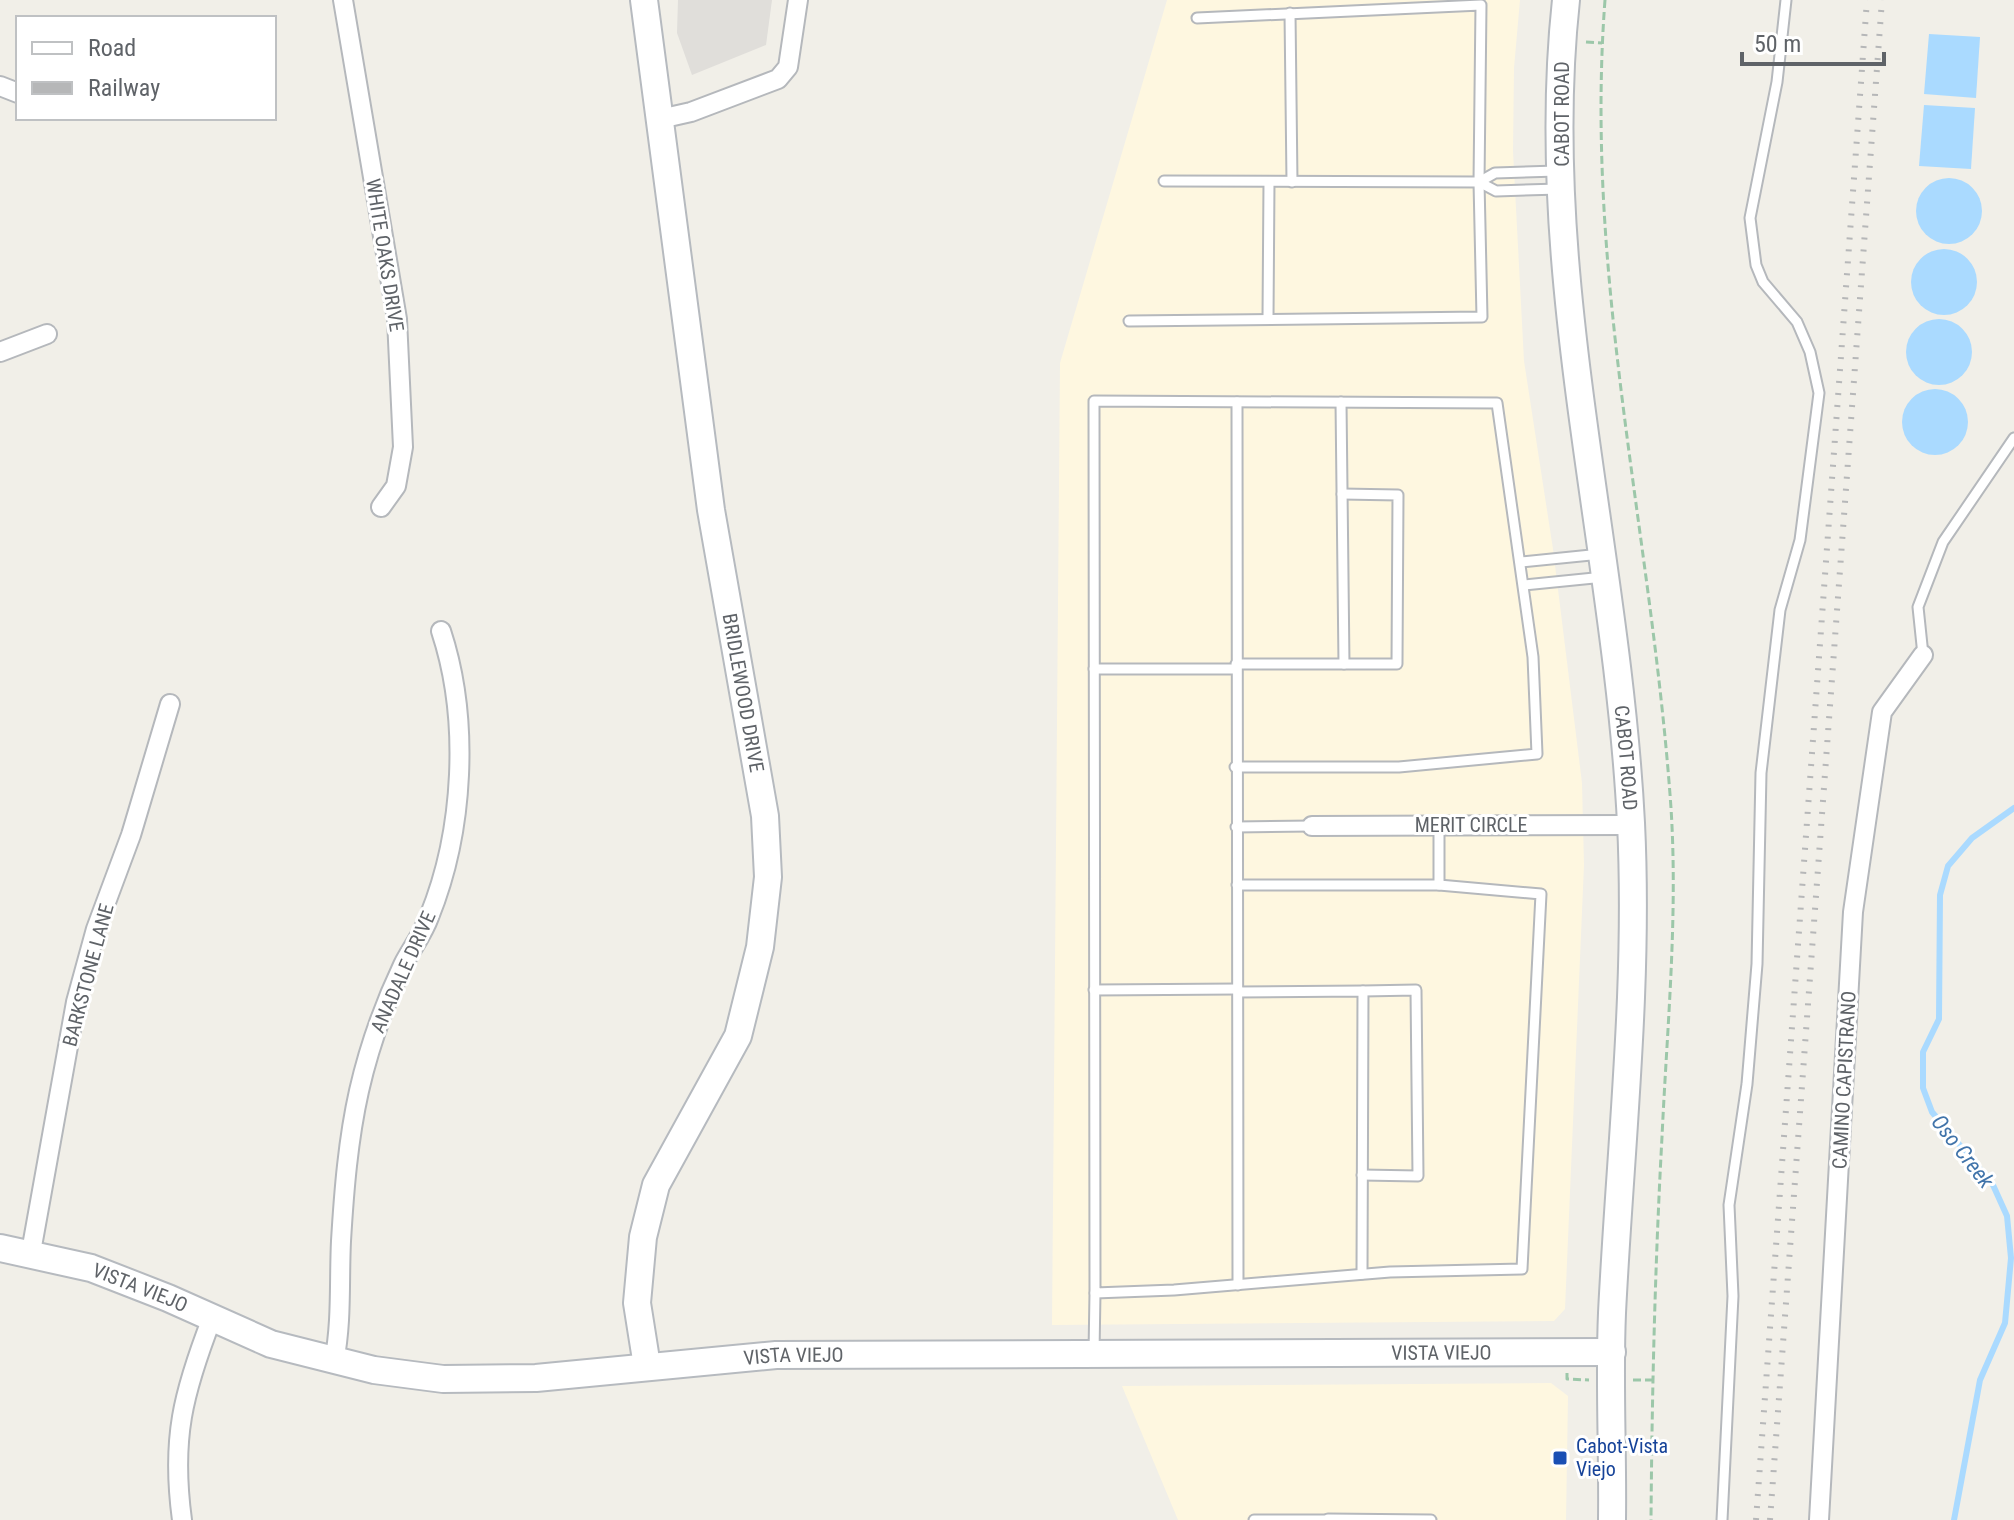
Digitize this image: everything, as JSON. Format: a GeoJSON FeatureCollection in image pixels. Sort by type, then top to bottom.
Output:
{"type":"FeatureCollection","features":[{"type":"Feature","properties":{"kind":"street","name":"WHITE OAKS DRIVE"},"geometry":{"type":"LineString","coordinates":[[343,0],[397,319],[403,447],[396,486],[381,507]]}},
{"type":"Feature","properties":{"kind":"street","name":"BRIDLEWOOD DRIVE"},"geometry":{"type":"LineString","coordinates":[[644,0],[713,524],[765,816],[768,877],[760,947],[738,1036],[656,1185],[646,1224],[637,1303],[647,1366]]}},
{"type":"Feature","properties":{"kind":"street"},"geometry":{"type":"LineString","coordinates":[[660,119],[691,112],[778,79],[788,67],[798,0]]}},
{"type":"Feature","properties":{"kind":"street","name":"CABOT ROAD"},"geometry":{"type":"LineString","coordinates":[[1566,0],[1562,40],[1562,180],[1567,282],[1631,825],[1630,972],[1612,1352],[1612,1520]]}},
{"type":"Feature","properties":{"kind":"street"},"geometry":{"type":"LineString","coordinates":[[0,352],[47,334]]}},
{"type":"Feature","properties":{"kind":"street","name":"ANADALE DRIVE"},"geometry":{"type":"LineString","coordinates":[[334,1362],[340,1329],[347,1161],[359,1091],[379,1021],[429,917],[446,859],[456,806],[456,703],[452,664],[441,631]]}},
{"type":"Feature","properties":{"kind":"street","name":"CAMINO CAPISTRANO"},"geometry":{"type":"LineString","coordinates":[[1819,1520],[1853,912],[1882,712],[1923,655]]}},
{"type":"Feature","properties":{"kind":"street","name":"BARKSTONE LANE"},"geometry":{"type":"LineString","coordinates":[[31,1252],[76,1002],[96,929],[131,835],[170,704]]}},
{"type":"Feature","properties":{"kind":"street","name":"MERIT CIRCLE"},"geometry":{"type":"LineString","coordinates":[[1312,826],[1631,825]]}},
{"type":"Feature","properties":{"kind":"street","name":"VISTA VIEJO"},"geometry":{"type":"LineString","coordinates":[[0,1248],[31,1252],[91,1268],[271,1344],[334,1362],[443,1379],[536,1378],[776,1355],[1612,1352]]}},
{"type":"Feature","properties":{"kind":"street"},"geometry":{"type":"LineString","coordinates":[[182,1520],[177,1464],[180,1416],[191,1373],[212,1318]]}},
{"type":"Feature","properties":{"kind":"lane"},"geometry":{"type":"LineString","coordinates":[[1722,1520],[1733,1296],[1729,1205],[1747,1084],[1754,994],[1761,773],[1780,610],[1800,540],[1819,393],[1810,352],[1797,322],[1763,282],[1756,265],[1750,218],[1777,82],[1786,0]]}},
{"type":"Feature","properties":{"kind":"lane"},"geometry":{"type":"LineString","coordinates":[[1129,321],[1482,317],[1479,182],[1481,5],[1197,18]]}},
{"type":"Feature","properties":{"kind":"lane"},"geometry":{"type":"LineString","coordinates":[[1290,13],[1292,182]]}},
{"type":"Feature","properties":{"kind":"lane"},"geometry":{"type":"LineString","coordinates":[[1479,182],[1495,173],[1562,180]]}},
{"type":"Feature","properties":{"kind":"lane"},"geometry":{"type":"LineString","coordinates":[[1164,181],[1479,182],[1496,191],[1562,180]]}},
{"type":"Feature","properties":{"kind":"lane"},"geometry":{"type":"LineString","coordinates":[[1268,319],[1269,182]]}},
{"type":"Feature","properties":{"kind":"lane"},"geometry":{"type":"LineString","coordinates":[[1094,1353],[1094,401],[1497,403],[1533,657],[1537,754],[1399,767],[1235,767]]}},
{"type":"Feature","properties":{"kind":"lane"},"geometry":{"type":"LineString","coordinates":[[1237,402],[1235,767],[1238,1285]]}},
{"type":"Feature","properties":{"kind":"lane"},"geometry":{"type":"LineString","coordinates":[[1341,402],[1344,664]]}},
{"type":"Feature","properties":{"kind":"lane"},"geometry":{"type":"LineString","coordinates":[[1923,655],[1918,607],[1943,542],[2014,438]]}},
{"type":"Feature","properties":{"kind":"lane"},"geometry":{"type":"LineString","coordinates":[[1094,669],[1397,664],[1398,495],[1342,494]]}},
{"type":"Feature","properties":{"kind":"lane"},"geometry":{"type":"LineString","coordinates":[[1521,562],[1602,566]]}},
{"type":"Feature","properties":{"kind":"lane"},"geometry":{"type":"LineString","coordinates":[[1524,585],[1602,566]]}},
{"type":"Feature","properties":{"kind":"lane"},"geometry":{"type":"LineString","coordinates":[[1439,825],[1439,885]]}},
{"type":"Feature","properties":{"kind":"lane"},"geometry":{"type":"LineString","coordinates":[[1236,827],[1312,826]]}},
{"type":"Feature","properties":{"kind":"lane"},"geometry":{"type":"LineString","coordinates":[[1095,1293],[1362,1274],[1522,1269],[1541,894],[1439,885],[1237,885]]}},
{"type":"Feature","properties":{"kind":"lane"},"geometry":{"type":"LineString","coordinates":[[1094,990],[1416,990],[1418,1176],[1362,1175]]}},
{"type":"Feature","properties":{"kind":"lane"},"geometry":{"type":"LineString","coordinates":[[1362,1274],[1363,991]]}},
{"type":"Feature","properties":{"kind":"lane"},"geometry":{"type":"LineString","coordinates":[[1254,1520],[1431,1520]]}},
{"type":"Feature","properties":{"kind":"shaded area"},"geometry":{"type":"Polygon","coordinates":[[[678,0],[772,0],[766,45],[692,75],[677,33],[678,0]]]}},
{"type":"Feature","properties":{"kind":"shaded area"},"geometry":{"type":"Polygon","coordinates":[[[1167,0],[1520,0],[1514,68],[1513,151],[1524,361],[1553,549],[1582,783],[1584,865],[1565,1309],[1554,1321],[1052,1325],[1060,363],[1167,0]]]}},
{"type":"Feature","properties":{"kind":"shaded area"},"geometry":{"type":"Polygon","coordinates":[[[1551,1383],[1568,1396],[1566,1520],[1178,1520],[1122,1386],[1551,1383]]]}},
{"type":"Feature","properties":{"kind":"water"},"geometry":{"type":"Polygon","coordinates":[[[1929,34],[1980,37],[1976,98],[1924,94],[1929,34]]]}},
{"type":"Feature","properties":{"kind":"water"},"geometry":{"type":"Polygon","coordinates":[[[1924,105],[1975,108],[1971,169],[1919,166],[1924,105]]]}},
{"type":"Feature","properties":{"kind":"water"},"geometry":{"type":"Polygon","coordinates":[[[1943,178],[1955,178],[1967,183],[1977,193],[1982,211],[1980,224],[1967,239],[1955,244],[1943,244],[1931,239],[1921,229],[1916,217],[1916,205],[1921,193],[1931,183],[1943,178]]]}},
{"type":"Feature","properties":{"kind":"water"},"geometry":{"type":"Polygon","coordinates":[[[1950,249],[1968,258],[1975,269],[1975,295],[1968,306],[1957,313],[1938,315],[1925,310],[1916,301],[1911,276],[1916,263],[1925,254],[1950,249]]]}},
{"type":"Feature","properties":{"kind":"water"},"geometry":{"type":"Polygon","coordinates":[[[1945,319],[1963,328],[1970,339],[1970,365],[1963,376],[1952,383],[1933,385],[1915,376],[1908,365],[1906,346],[1915,328],[1926,321],[1945,319]]]}},
{"type":"Feature","properties":{"kind":"water"},"geometry":{"type":"Polygon","coordinates":[[[1941,389],[1959,398],[1966,409],[1966,435],[1959,446],[1948,453],[1929,455],[1911,446],[1904,435],[1902,416],[1911,398],[1922,391],[1941,389]]]}},
{"type":"Feature","properties":{"kind":"waterway","name":"Oso Creek"},"geometry":{"type":"LineString","coordinates":[[1954,1520],[1980,1380],[2005,1323],[2011,1258],[2007,1216],[1993,1185],[1932,1112],[1923,1088],[1923,1052],[1939,1019],[1940,895],[1948,866],[1972,838],[2014,808]]}},
{"type":"Feature","properties":{"kind":"railway"},"geometry":{"type":"LineString","coordinates":[[1756,1520],[1867,0]]}},
{"type":"Feature","properties":{"kind":"railway"},"geometry":{"type":"LineString","coordinates":[[1770,1520],[1882,0]]}},
{"type":"Feature","properties":{"kind":"place","name":"Cabot-Vista Viejo"},"geometry":{"type":"Point","coordinates":[1560,1458]}}]}
